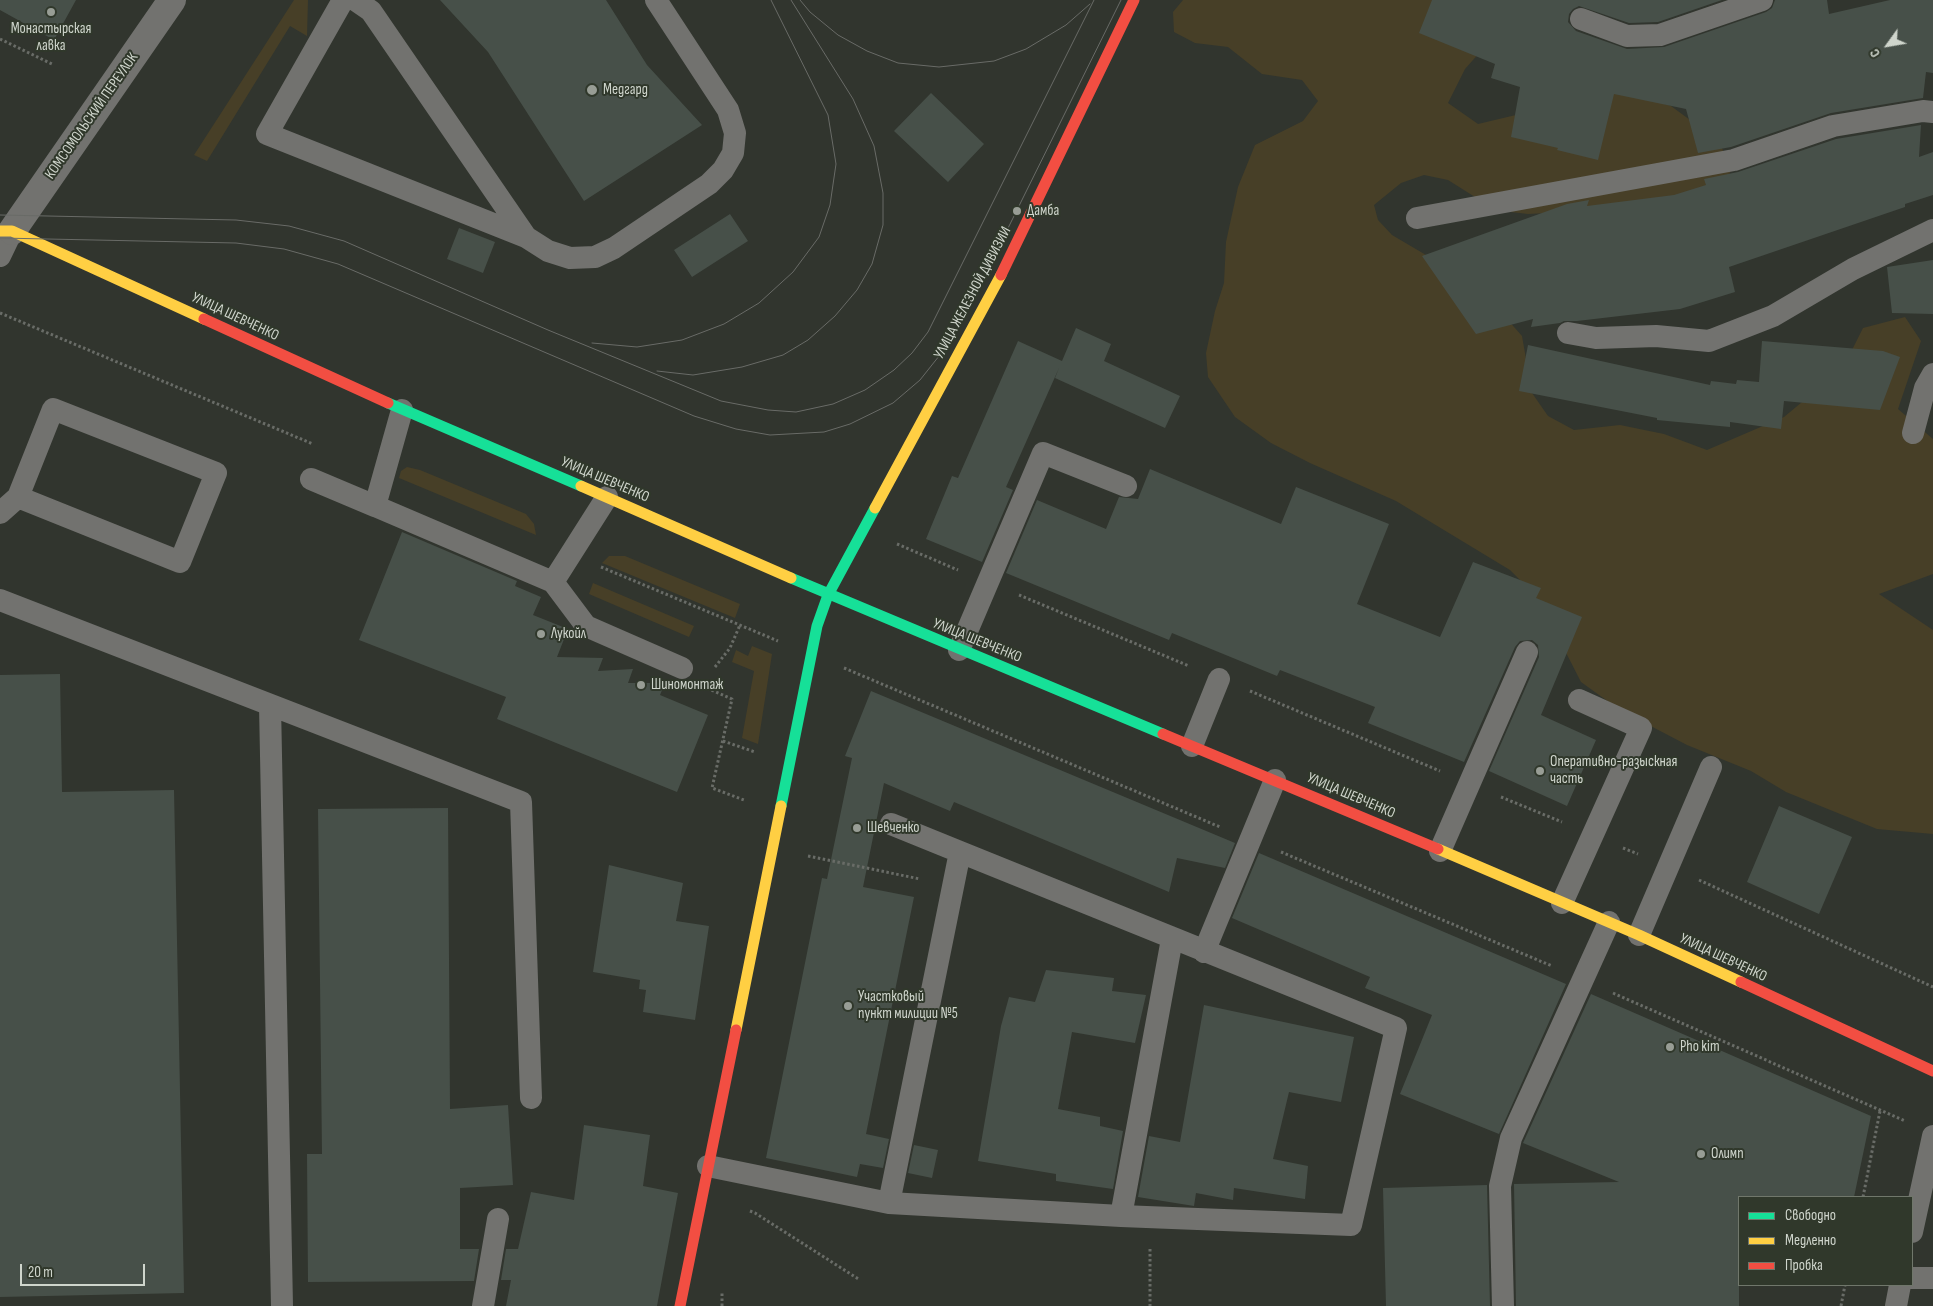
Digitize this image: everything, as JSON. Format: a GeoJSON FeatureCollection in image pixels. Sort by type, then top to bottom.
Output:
{"type":"FeatureCollection","features":[{"type":"Feature","properties":{"kind":"street","name":"КОМСОМОЛЬСКИЙ ПЕРЕУЛОК"},"geometry":{"type":"LineString","coordinates":[[6,231],[172,0]]}},
{"type":"Feature","properties":{"kind":"street","name":"УЛИЦА ЖЕЛЕЗНОЙ ДИВИЗИИ"},"geometry":{"type":"LineString","coordinates":[[680,1306],[816,626],[828,595],[1011,256],[1134,0]]}},
{"type":"Feature","properties":{"kind":"street","name":"УЛИЦА ШЕВЧЕНКО"},"geometry":{"type":"LineString","coordinates":[[6,231],[402,410],[607,497],[828,595],[1274,780],[1609,922],[1933,1071]]}},
{"type":"Feature","properties":{"kind":"lane"},"geometry":{"type":"LineString","coordinates":[[344,0],[267,134],[526,238],[548,250],[570,258],[595,257],[614,248],[709,184],[722,170],[733,153],[735,133],[728,110],[656,0]]}},
{"type":"Feature","properties":{"kind":"lane"},"geometry":{"type":"LineString","coordinates":[[355,0],[371,11],[526,238]]}},
{"type":"Feature","properties":{"kind":"lane"},"geometry":{"type":"LineString","coordinates":[[1581,19],[1627,36],[1660,34],[1762,0]]}},
{"type":"Feature","properties":{"kind":"lane"},"geometry":{"type":"LineString","coordinates":[[1417,218],[1734,160],[1833,126],[1923,111],[1933,112]]}},
{"type":"Feature","properties":{"kind":"lane"},"geometry":{"type":"LineString","coordinates":[[1568,333],[1596,338],[1656,336],[1709,341],[1773,316],[1853,269],[1933,230]]}},
{"type":"Feature","properties":{"kind":"lane"},"geometry":{"type":"LineString","coordinates":[[0,256],[6,231]]}},
{"type":"Feature","properties":{"kind":"lane"},"geometry":{"type":"LineString","coordinates":[[1913,433],[1925,388],[1933,374]]}},
{"type":"Feature","properties":{"kind":"lane"},"geometry":{"type":"LineString","coordinates":[[0,513],[18,497],[53,409],[216,473],[180,562],[18,497]]}},
{"type":"Feature","properties":{"kind":"lane"},"geometry":{"type":"LineString","coordinates":[[375,506],[402,410]]}},
{"type":"Feature","properties":{"kind":"lane"},"geometry":{"type":"LineString","coordinates":[[959,650],[1043,454],[1126,486]]}},
{"type":"Feature","properties":{"kind":"lane"},"geometry":{"type":"LineString","coordinates":[[311,479],[553,582],[586,626],[682,668]]}},
{"type":"Feature","properties":{"kind":"lane"},"geometry":{"type":"LineString","coordinates":[[553,582],[607,497]]}},
{"type":"Feature","properties":{"kind":"lane"},"geometry":{"type":"LineString","coordinates":[[0,600],[521,802],[530,1098]]}},
{"type":"Feature","properties":{"kind":"lane"},"geometry":{"type":"LineString","coordinates":[[1440,851],[1527,652]]}},
{"type":"Feature","properties":{"kind":"lane"},"geometry":{"type":"LineString","coordinates":[[1192,746],[1219,679]]}},
{"type":"Feature","properties":{"kind":"lane"},"geometry":{"type":"LineString","coordinates":[[1562,903],[1641,728],[1579,700]]}},
{"type":"Feature","properties":{"kind":"lane"},"geometry":{"type":"LineString","coordinates":[[270,705],[282,1306]]}},
{"type":"Feature","properties":{"kind":"lane"},"geometry":{"type":"LineString","coordinates":[[1639,936],[1711,767]]}},
{"type":"Feature","properties":{"kind":"lane"},"geometry":{"type":"LineString","coordinates":[[1204,952],[1274,780]]}},
{"type":"Feature","properties":{"kind":"lane"},"geometry":{"type":"LineString","coordinates":[[708,1166],[889,1203],[1121,1216],[1351,1224],[1396,1028],[891,824]]}},
{"type":"Feature","properties":{"kind":"lane"},"geometry":{"type":"LineString","coordinates":[[889,1203],[960,852]]}},
{"type":"Feature","properties":{"kind":"lane"},"geometry":{"type":"LineString","coordinates":[[1503,1306],[1500,1186],[1511,1138],[1609,922]]}},
{"type":"Feature","properties":{"kind":"lane"},"geometry":{"type":"LineString","coordinates":[[1121,1216],[1172,939]]}},
{"type":"Feature","properties":{"kind":"lane"},"geometry":{"type":"LineString","coordinates":[[1913,1229],[1927,1192],[1933,1136]]}},
{"type":"Feature","properties":{"kind":"lane"},"geometry":{"type":"LineString","coordinates":[[483,1306],[498,1219]]}},
{"type":"Feature","properties":{"kind":"lane"},"geometry":{"type":"LineString","coordinates":[[1913,1278],[1933,1278]]}},
{"type":"Feature","properties":{"kind":"lane"},"geometry":{"type":"LineString","coordinates":[[1896,1306],[1900,1286]]}},
{"type":"Feature","properties":{"kind":"path"},"geometry":{"type":"LineString","coordinates":[[0,39],[54,65]]}},
{"type":"Feature","properties":{"kind":"path"},"geometry":{"type":"LineString","coordinates":[[892,542],[1593,835],[1817,932],[1933,986]]}},
{"type":"Feature","properties":{"kind":"path"},"geometry":{"type":"LineString","coordinates":[[730,648],[740,625]]}},
{"type":"Feature","properties":{"kind":"path"},"geometry":{"type":"LineString","coordinates":[[845,669],[1583,980],[1907,1122]]}},
{"type":"Feature","properties":{"kind":"path"},"geometry":{"type":"LineString","coordinates":[[700,685],[732,699],[712,788],[752,803]]}},
{"type":"Feature","properties":{"kind":"path"},"geometry":{"type":"LineString","coordinates":[[723,741],[761,754]]}},
{"type":"Feature","properties":{"kind":"path"},"geometry":{"type":"LineString","coordinates":[[808,856],[953,886]]}},
{"type":"Feature","properties":{"kind":"path"},"geometry":{"type":"LineString","coordinates":[[1863,1196],[1880,1110]]}},
{"type":"Feature","properties":{"kind":"path"},"geometry":{"type":"LineString","coordinates":[[746,1211],[755,1213],[860,1280]]}},
{"type":"Feature","properties":{"kind":"path"},"geometry":{"type":"LineString","coordinates":[[1150,1217],[1150,1306]]}},
{"type":"Feature","properties":{"kind":"path"},"geometry":{"type":"LineString","coordinates":[[1841,1306],[1845,1286]]}},
{"type":"Feature","properties":{"kind":"shaded area"},"geometry":{"type":"Polygon","coordinates":[[[294,0],[308,0],[307,36],[290,26],[207,161],[194,155],[294,0]]]}},
{"type":"Feature","properties":{"kind":"shaded area"},"geometry":{"type":"Polygon","coordinates":[[[1183,0],[1500,0],[1489,42],[1465,69],[1448,103],[1478,124],[1621,90],[1671,106],[1701,128],[1722,148],[1731,170],[1726,183],[1717,193],[1606,210],[1528,214],[1502,211],[1448,180],[1424,175],[1401,183],[1374,205],[1378,220],[1392,235],[1477,285],[1522,336],[1532,393],[1548,416],[1574,430],[1620,425],[1664,434],[1707,450],[1784,417],[1843,368],[1863,328],[1905,317],[1921,341],[1898,409],[1933,439],[1933,574],[1879,594],[1933,630],[1933,834],[1877,829],[1786,792],[1751,771],[1687,745],[1620,710],[1581,682],[1558,637],[1529,589],[1510,570],[1396,501],[1310,463],[1271,443],[1235,417],[1208,377],[1206,353],[1215,311],[1224,283],[1226,242],[1238,187],[1255,145],[1303,121],[1318,101],[1302,80],[1262,74],[1228,47],[1195,43],[1174,32],[1173,12],[1183,0]]]}},
{"type":"Feature","properties":{"kind":"shaded area"},"geometry":{"type":"Polygon","coordinates":[[[407,467],[420,470],[526,514],[534,524],[536,535],[399,478],[401,471],[407,467]]]}},
{"type":"Feature","properties":{"kind":"shaded area"},"geometry":{"type":"Polygon","coordinates":[[[609,556],[625,556],[740,604],[735,618],[602,563],[609,556]]]}},
{"type":"Feature","properties":{"kind":"shaded area"},"geometry":{"type":"Polygon","coordinates":[[[593,583],[694,626],[689,637],[589,594],[593,583]]]}},
{"type":"Feature","properties":{"kind":"shaded area"},"geometry":{"type":"Polygon","coordinates":[[[752,646],[772,654],[758,744],[742,738],[754,671],[732,662],[736,650],[748,656],[752,646]]]}},
{"type":"Feature","properties":{"kind":"building","name":"Монастырская лавка"},"geometry":{"type":"Polygon","coordinates":[[[0,0],[76,0],[54,40],[0,10],[0,0]]]}},
{"type":"Feature","properties":{"kind":"building","name":"Медгард"},"geometry":{"type":"Polygon","coordinates":[[[440,0],[606,0],[647,65],[702,125],[584,201],[488,52],[440,0]]]}},
{"type":"Feature","properties":{"kind":"building"},"geometry":{"type":"Polygon","coordinates":[[[1432,0],[1722,0],[1658,22],[1629,23],[1579,6],[1569,14],[1568,22],[1576,31],[1627,49],[1664,47],[1766,12],[1772,8],[1775,0],[1827,0],[1829,14],[1890,0],[1933,0],[1933,73],[1926,72],[1923,98],[1831,113],[1731,147],[1698,153],[1686,109],[1614,94],[1598,160],[1511,137],[1520,87],[1491,78],[1495,64],[1419,33],[1432,0]]]}},
{"type":"Feature","properties":{"kind":"building"},"geometry":{"type":"Polygon","coordinates":[[[931,93],[984,144],[948,182],[894,131],[931,93]]]}},
{"type":"Feature","properties":{"kind":"building"},"geometry":{"type":"Polygon","coordinates":[[[1921,125],[1919,157],[1933,152],[1933,195],[1905,204],[1905,207],[1729,267],[1735,292],[1680,309],[1564,321],[1531,327],[1533,319],[1476,334],[1422,256],[1567,204],[1589,200],[1587,206],[1674,195],[1706,185],[1704,179],[1738,172],[1836,139],[1921,125]]]}},
{"type":"Feature","properties":{"kind":"building"},"geometry":{"type":"Polygon","coordinates":[[[730,214],[748,241],[692,277],[674,250],[730,214]]]}},
{"type":"Feature","properties":{"kind":"building"},"geometry":{"type":"Polygon","coordinates":[[[459,228],[495,242],[483,273],[447,259],[459,228]]]}},
{"type":"Feature","properties":{"kind":"building"},"geometry":{"type":"Polygon","coordinates":[[[1933,260],[1933,314],[1892,313],[1887,267],[1933,260]]]}},
{"type":"Feature","properties":{"kind":"building"},"geometry":{"type":"Polygon","coordinates":[[[1076,328],[1111,344],[1104,361],[1180,396],[1165,428],[1055,378],[1059,368],[1006,487],[1013,490],[982,562],[926,539],[952,476],[958,478],[1018,341],[1062,361],[1076,328]]]}},
{"type":"Feature","properties":{"kind":"building"},"geometry":{"type":"Polygon","coordinates":[[[1762,341],[1883,351],[1900,357],[1880,410],[1784,401],[1781,429],[1730,422],[1730,427],[1657,420],[1657,418],[1519,391],[1528,345],[1710,385],[1711,381],[1736,384],[1737,380],[1759,382],[1762,341]]]}},
{"type":"Feature","properties":{"kind":"building"},"geometry":{"type":"Polygon","coordinates":[[[1150,469],[1281,524],[1296,487],[1389,524],[1357,604],[1440,637],[1473,562],[1541,588],[1536,598],[1582,617],[1541,715],[1596,740],[1567,806],[1489,771],[1539,657],[1538,645],[1532,640],[1520,641],[1515,647],[1464,762],[1368,723],[1375,707],[1280,670],[1277,676],[1172,633],[1169,640],[1006,573],[1037,500],[1106,529],[1119,497],[1138,499],[1150,469]]]}},
{"type":"Feature","properties":{"kind":"building"},"geometry":{"type":"Polygon","coordinates":[[[402,532],[517,581],[515,586],[541,597],[533,615],[568,629],[557,657],[603,658],[598,671],[633,669],[628,683],[665,683],[660,695],[708,715],[677,792],[497,719],[506,697],[359,640],[402,532]]]}},
{"type":"Feature","properties":{"kind":"building"},"geometry":{"type":"Polygon","coordinates":[[[60,674],[62,792],[174,790],[184,1293],[0,1297],[0,675],[60,674]]]}},
{"type":"Feature","properties":{"kind":"building"},"geometry":{"type":"Polygon","coordinates":[[[871,691],[1235,843],[1225,868],[1177,858],[1169,892],[954,802],[950,811],[884,783],[863,887],[914,897],[866,1134],[889,1139],[883,1168],[860,1164],[857,1177],[766,1158],[822,878],[827,879],[852,758],[845,756],[871,691]]]}},
{"type":"Feature","properties":{"kind":"building"},"geometry":{"type":"Polygon","coordinates":[[[1779,806],[1852,837],[1819,914],[1747,882],[1779,806]]]}},
{"type":"Feature","properties":{"kind":"building"},"geometry":{"type":"Polygon","coordinates":[[[448,808],[450,1109],[508,1105],[513,1185],[460,1188],[460,1249],[479,1249],[474,1281],[308,1282],[307,1154],[322,1154],[318,809],[448,808]]]}},
{"type":"Feature","properties":{"kind":"building"},"geometry":{"type":"Polygon","coordinates":[[[1259,853],[1566,984],[1499,1134],[1400,1094],[1432,1015],[1365,988],[1370,977],[1232,918],[1259,853]]]}},
{"type":"Feature","properties":{"kind":"building"},"geometry":{"type":"Polygon","coordinates":[[[609,865],[683,883],[676,921],[709,926],[695,1020],[643,1012],[646,990],[639,989],[640,980],[593,972],[609,865]]]}},
{"type":"Feature","properties":{"kind":"building"},"geometry":{"type":"Polygon","coordinates":[[[1046,970],[1114,978],[1112,991],[1146,995],[1135,1043],[1072,1032],[1058,1109],[1100,1117],[1100,1126],[1123,1131],[1113,1189],[1056,1181],[1056,1174],[978,1161],[1001,1026],[1009,997],[1035,1002],[1046,970]]]}},
{"type":"Feature","properties":{"kind":"building","name":"Олимп"},"geometry":{"type":"Polygon","coordinates":[[[1591,994],[1871,1116],[1854,1196],[1738,1196],[1739,1306],[1516,1306],[1514,1184],[1619,1182],[1523,1143],[1591,994]]]}},
{"type":"Feature","properties":{"kind":"building"},"geometry":{"type":"Polygon","coordinates":[[[1204,1005],[1354,1037],[1341,1102],[1289,1092],[1273,1159],[1308,1166],[1305,1199],[1234,1188],[1233,1200],[1196,1193],[1194,1206],[1138,1197],[1149,1136],[1180,1142],[1204,1005]]]}},
{"type":"Feature","properties":{"kind":"building"},"geometry":{"type":"Polygon","coordinates":[[[584,1125],[650,1135],[643,1186],[678,1193],[657,1306],[506,1306],[511,1280],[501,1280],[506,1249],[518,1249],[531,1192],[574,1200],[584,1125]]]}},
{"type":"Feature","properties":{"kind":"building"},"geometry":{"type":"Polygon","coordinates":[[[914,1145],[938,1150],[932,1178],[908,1173],[914,1145]]]}},
{"type":"Feature","properties":{"kind":"building"},"geometry":{"type":"Polygon","coordinates":[[[1487,1185],[1490,1306],[1386,1306],[1383,1188],[1487,1185]]]}},
{"type":"Feature","properties":{"kind":"tram line"},"geometry":{"type":"LineString","coordinates":[[592,343],[637,347],[682,340],[724,324],[759,303],[793,272],[819,237],[830,205],[836,164],[828,115],[771,0]]}},
{"type":"Feature","properties":{"kind":"tram line"},"geometry":{"type":"LineString","coordinates":[[657,371],[693,375],[742,367],[783,355],[808,340],[835,316],[857,290],[872,264],[883,225],[883,193],[874,146],[853,99],[791,0]]}},
{"type":"Feature","properties":{"kind":"tram line"},"geometry":{"type":"LineString","coordinates":[[800,0],[810,12],[838,35],[867,51],[898,63],[939,67],[994,61],[1026,49],[1066,25],[1090,4]]}},
{"type":"Feature","properties":{"kind":"tram line"},"geometry":{"type":"LineString","coordinates":[[0,215],[236,220],[289,226],[344,241],[548,330],[721,401],[768,410],[796,412],[833,404],[865,390],[894,370],[912,353],[928,332],[1094,0]]}},
{"type":"Feature","properties":{"kind":"tram line"},"geometry":{"type":"LineString","coordinates":[[0,238],[236,243],[284,249],[338,264],[694,416],[736,429],[770,435],[824,432],[850,424],[893,403],[920,380],[947,346],[963,319],[1121,0]]}},
{"type":"Feature","properties":{"kind":"traffic: fast"},"geometry":{"type":"LineString","coordinates":[[388,403],[581,486]]}},
{"type":"Feature","properties":{"kind":"traffic: fast"},"geometry":{"type":"LineString","coordinates":[[781,806],[817,626],[828,595],[875,508]]}},
{"type":"Feature","properties":{"kind":"traffic: fast"},"geometry":{"type":"LineString","coordinates":[[791,578],[1163,734]]}},
{"type":"Feature","properties":{"kind":"traffic: slow"},"geometry":{"type":"LineString","coordinates":[[0,231],[12,231],[204,319]]}},
{"type":"Feature","properties":{"kind":"traffic: slow"},"geometry":{"type":"LineString","coordinates":[[875,508],[1001,275]]}},
{"type":"Feature","properties":{"kind":"traffic: slow"},"geometry":{"type":"LineString","coordinates":[[581,486],[791,578]]}},
{"type":"Feature","properties":{"kind":"traffic: slow"},"geometry":{"type":"LineString","coordinates":[[736,1030],[781,806]]}},
{"type":"Feature","properties":{"kind":"traffic: slow"},"geometry":{"type":"LineString","coordinates":[[1438,849],[1639,935],[1741,982]]}},
{"type":"Feature","properties":{"kind":"traffic: jam"},"geometry":{"type":"LineString","coordinates":[[1001,275],[1134,0]]}},
{"type":"Feature","properties":{"kind":"traffic: jam"},"geometry":{"type":"LineString","coordinates":[[204,319],[388,403]]}},
{"type":"Feature","properties":{"kind":"traffic: jam"},"geometry":{"type":"LineString","coordinates":[[1163,734],[1438,849]]}},
{"type":"Feature","properties":{"kind":"traffic: jam"},"geometry":{"type":"LineString","coordinates":[[1741,982],[1933,1071]]}},
{"type":"Feature","properties":{"kind":"traffic: jam"},"geometry":{"type":"LineString","coordinates":[[680,1306],[736,1030]]}},
{"type":"Feature","properties":{"kind":"place","name":"Монастырская лавка"},"geometry":{"type":"Point","coordinates":[51,12]}},
{"type":"Feature","properties":{"kind":"place","name":"Медгард"},"geometry":{"type":"Point","coordinates":[592,90]}},
{"type":"Feature","properties":{"kind":"place","name":"Дамба"},"geometry":{"type":"Point","coordinates":[1017,211]}},
{"type":"Feature","properties":{"kind":"place","name":"Лукойл"},"geometry":{"type":"Point","coordinates":[541,634]}},
{"type":"Feature","properties":{"kind":"place","name":"Шиномонтаж"},"geometry":{"type":"Point","coordinates":[641,685]}},
{"type":"Feature","properties":{"kind":"place","name":"Оперативно-разыскная часть"},"geometry":{"type":"Point","coordinates":[1540,771]}},
{"type":"Feature","properties":{"kind":"place","name":"Шевченко"},"geometry":{"type":"Point","coordinates":[857,828]}},
{"type":"Feature","properties":{"kind":"place","name":"Участковый пункт милиции №5"},"geometry":{"type":"Point","coordinates":[848,1006]}},
{"type":"Feature","properties":{"kind":"place","name":"Pho kim"},"geometry":{"type":"Point","coordinates":[1670,1047]}},
{"type":"Feature","properties":{"kind":"place","name":"Олимп"},"geometry":{"type":"Point","coordinates":[1701,1154]}}]}
